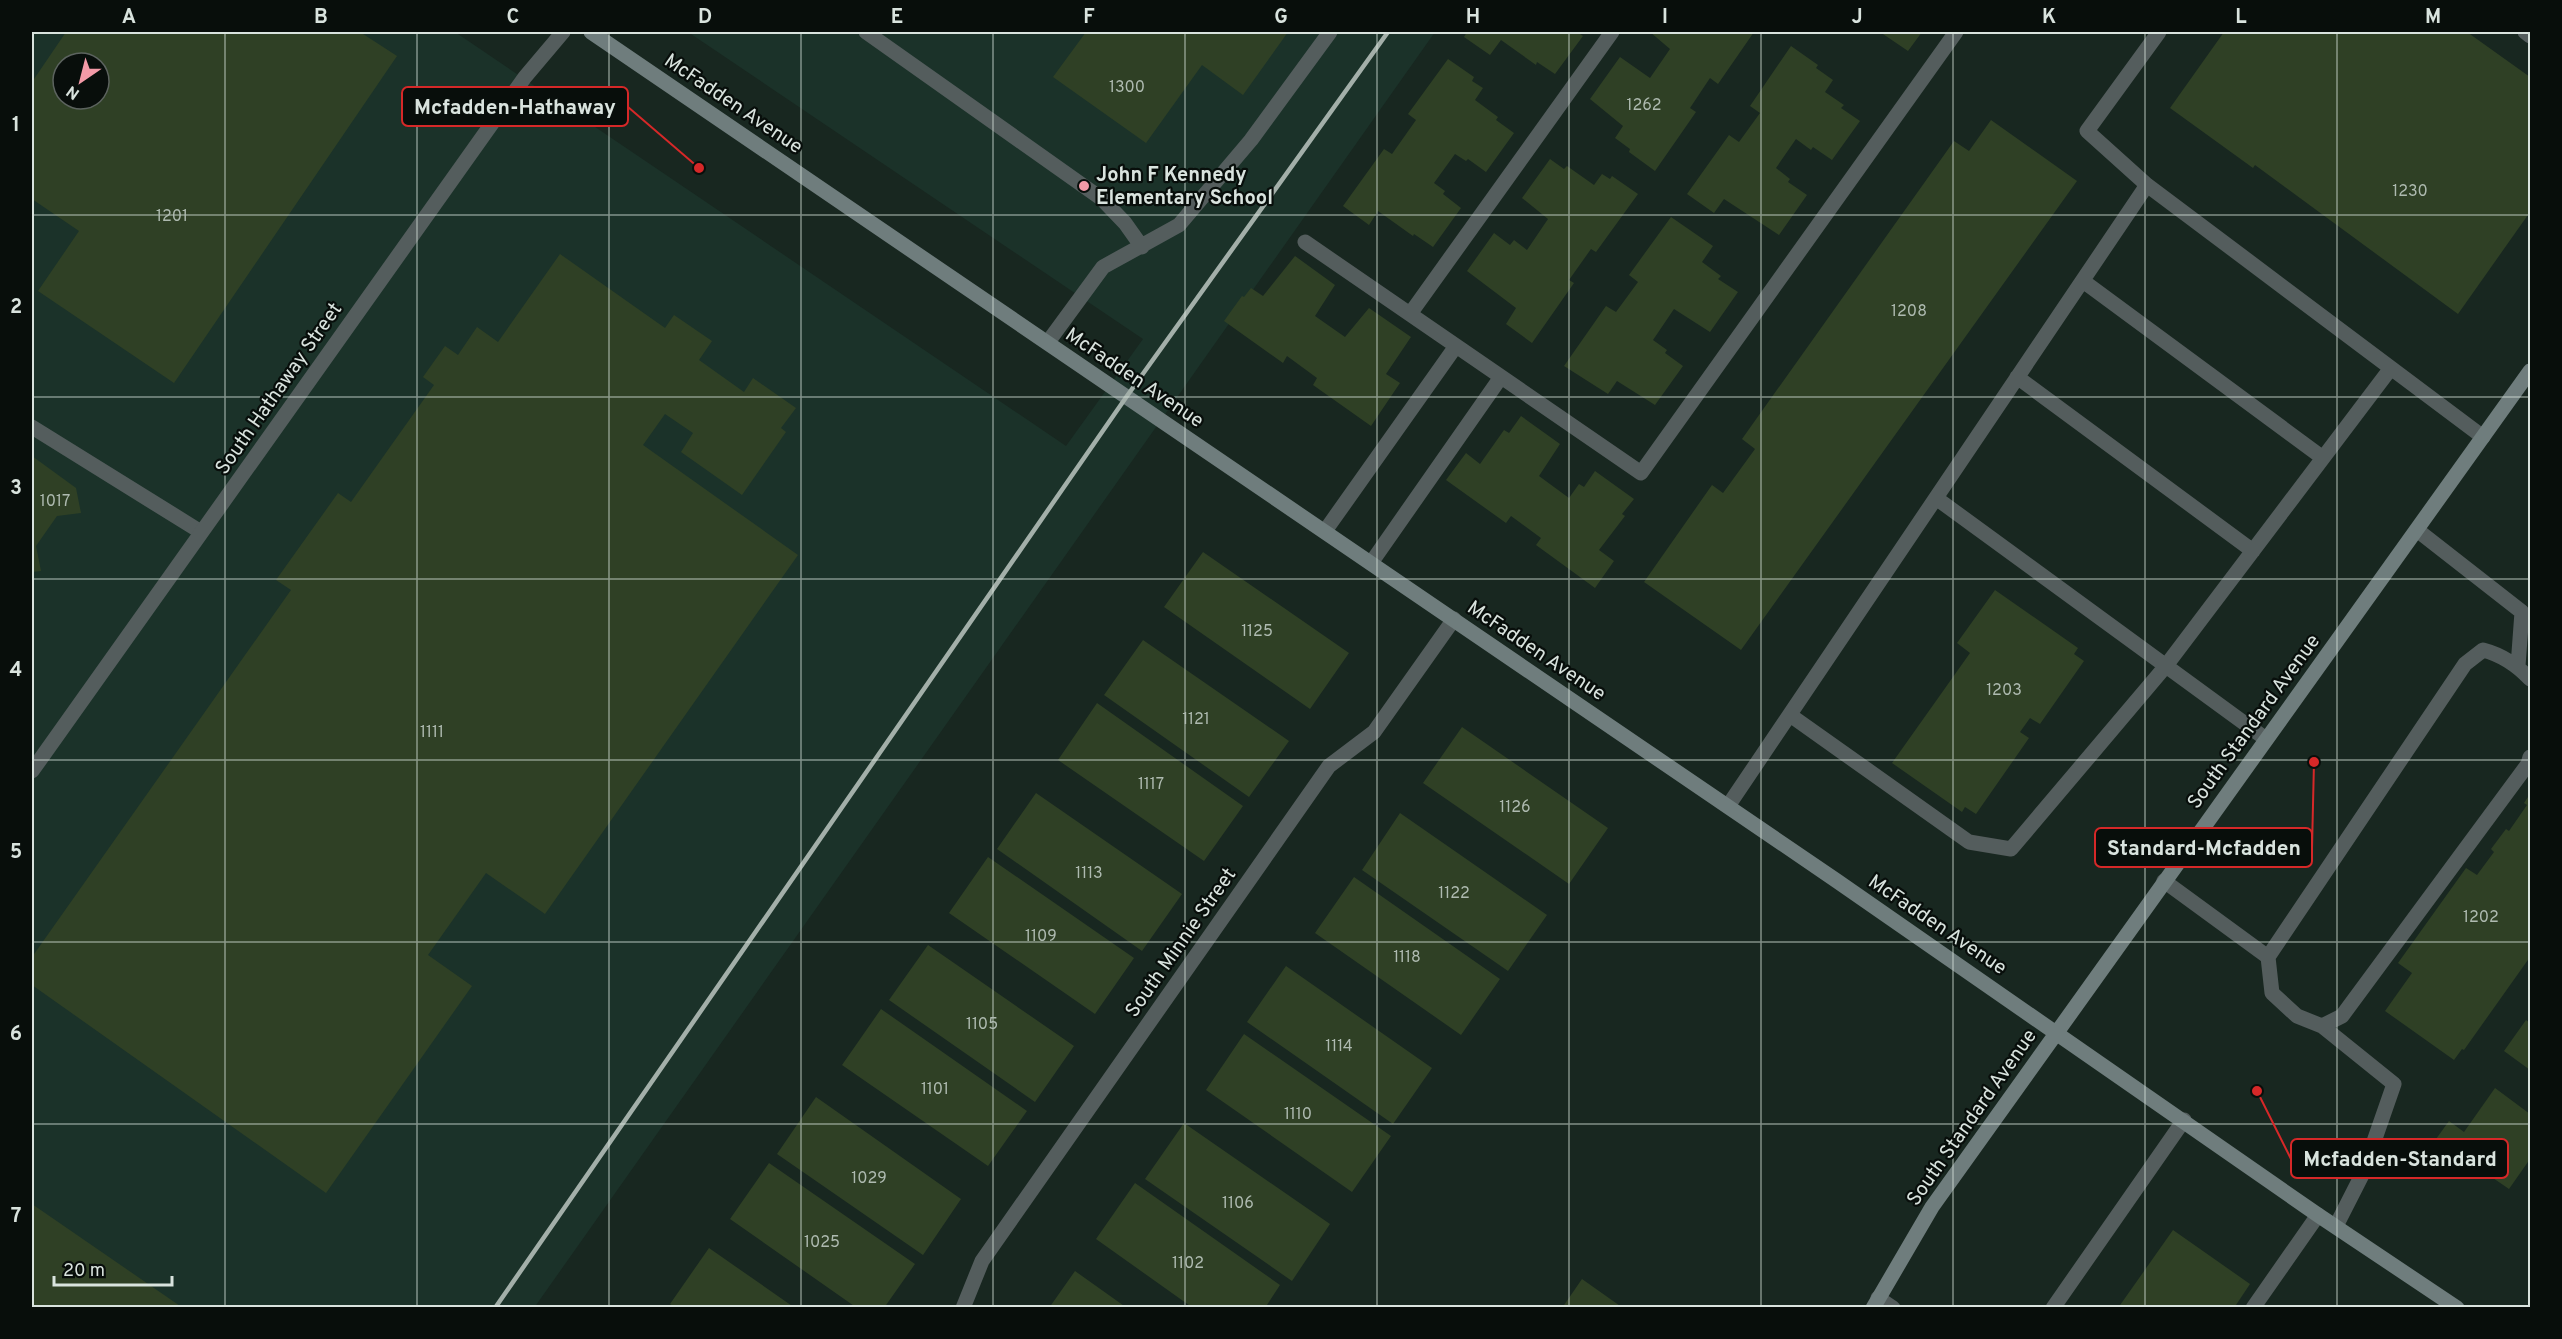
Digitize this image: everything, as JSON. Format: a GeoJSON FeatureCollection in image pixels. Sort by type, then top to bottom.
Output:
{"type":"FeatureCollection","features":[{"type":"Feature","properties":{"kind":"street","name":"South Hathaway Street"},"geometry":{"type":"LineString","coordinates":[[32,771],[525,77],[563,32]]}},
{"type":"Feature","properties":{"kind":"street","name":"McFadden Avenue"},"geometry":{"type":"LineString","coordinates":[[591,32],[1728,806],[2056,1031],[2318,1215],[2457,1308]]}},
{"type":"Feature","properties":{"kind":"street"},"geometry":{"type":"LineString","coordinates":[[866,32],[1102,199],[1125,223],[1142,247]]}},
{"type":"Feature","properties":{"kind":"street"},"geometry":{"type":"LineString","coordinates":[[1048,342],[1103,267],[1179,225],[1251,140],[1330,32]]}},
{"type":"Feature","properties":{"kind":"street"},"geometry":{"type":"LineString","coordinates":[[1410,314],[1612,32]]}},
{"type":"Feature","properties":{"kind":"street"},"geometry":{"type":"LineString","coordinates":[[1305,242],[1641,473],[1956,32]]}},
{"type":"Feature","properties":{"kind":"street"},"geometry":{"type":"LineString","coordinates":[[2158,32],[2087,132],[2147,185],[2483,437]]}},
{"type":"Feature","properties":{"kind":"street"},"geometry":{"type":"LineString","coordinates":[[2525,32],[2530,36]]}},
{"type":"Feature","properties":{"kind":"street"},"geometry":{"type":"LineString","coordinates":[[1728,806],[2147,185]]}},
{"type":"Feature","properties":{"kind":"street"},"geometry":{"type":"LineString","coordinates":[[2082,281],[2323,458]]}},
{"type":"Feature","properties":{"kind":"street"},"geometry":{"type":"LineString","coordinates":[[1325,531],[1456,346]]}},
{"type":"Feature","properties":{"kind":"street"},"geometry":{"type":"LineString","coordinates":[[1790,715],[1969,842],[2012,849],[2165,667],[2391,368]]}},
{"type":"Feature","properties":{"kind":"street","name":"South Standard Avenue"},"geometry":{"type":"LineString","coordinates":[[1876,1303],[1932,1207],[2530,371]]}},
{"type":"Feature","properties":{"kind":"street"},"geometry":{"type":"LineString","coordinates":[[1371,562],[1501,377]]}},
{"type":"Feature","properties":{"kind":"street"},"geometry":{"type":"LineString","coordinates":[[2017,377],[2253,551]]}},
{"type":"Feature","properties":{"kind":"street"},"geometry":{"type":"LineString","coordinates":[[32,427],[201,532]]}},
{"type":"Feature","properties":{"kind":"street"},"geometry":{"type":"LineString","coordinates":[[1936,498],[2266,739]]}},
{"type":"Feature","properties":{"kind":"street"},"geometry":{"type":"LineString","coordinates":[[2417,530],[2522,612],[2518,666]]}},
{"type":"Feature","properties":{"kind":"street","name":"South Minnie Street"},"geometry":{"type":"LineString","coordinates":[[963,1308],[982,1261],[1329,766],[1374,732],[1454,619]]}},
{"type":"Feature","properties":{"kind":"street"},"geometry":{"type":"LineString","coordinates":[[2336,1227],[2363,1173],[2394,1084],[2322,1026],[2297,1016],[2272,993],[2268,957],[2465,664],[2483,650],[2498,654],[2518,666],[2530,679]]}},
{"type":"Feature","properties":{"kind":"street"},"geometry":{"type":"LineString","coordinates":[[2322,1026],[2342,1016],[2528,764],[2530,757]]}},
{"type":"Feature","properties":{"kind":"street"},"geometry":{"type":"LineString","coordinates":[[2164,881],[2268,957]]}},
{"type":"Feature","properties":{"kind":"street"},"geometry":{"type":"LineString","coordinates":[[2053,1308],[2184,1120]]}},
{"type":"Feature","properties":{"kind":"street"},"geometry":{"type":"LineString","coordinates":[[2253,1308],[2318,1215]]}},
{"type":"Feature","properties":{"kind":"street"},"geometry":{"type":"LineString","coordinates":[[1876,1303],[1893,1308]]}},
{"type":"Feature","properties":{"kind":"shaded area"},"geometry":{"type":"Polygon","coordinates":[[[32,32],[455,32],[1066,446],[1143,339],[688,32],[1435,32],[534,1308],[32,1307],[32,32]]]}},
{"type":"Feature","properties":{"kind":"building"},"geometry":{"type":"Polygon","coordinates":[[[66,32],[360,32],[397,56],[174,383],[38,291],[79,231],[32,199],[32,82],[51,54],[51,111],[111,111],[111,51],[53,51],[66,32]]]}},
{"type":"Feature","properties":{"kind":"building"},"geometry":{"type":"Polygon","coordinates":[[[1086,32],[1288,32],[1243,95],[1202,65],[1146,143],[1053,77],[1086,32]]]}},
{"type":"Feature","properties":{"kind":"building"},"geometry":{"type":"Polygon","coordinates":[[[1467,32],[1577,32],[1583,36],[1555,74],[1537,62],[1536,65],[1501,40],[1490,55],[1464,37],[1467,32]]]}},
{"type":"Feature","properties":{"kind":"building"},"geometry":{"type":"Polygon","coordinates":[[[1650,32],[1754,32],[1718,84],[1710,78],[1690,108],[1696,112],[1655,171],[1629,152],[1630,149],[1615,138],[1623,126],[1590,99],[1620,57],[1650,78],[1670,49],[1650,32]]]}},
{"type":"Feature","properties":{"kind":"building"},"geometry":{"type":"Polygon","coordinates":[[[1880,32],[1922,32],[1908,51],[1880,32]]]}},
{"type":"Feature","properties":{"kind":"building"},"geometry":{"type":"Polygon","coordinates":[[[2224,32],[2467,32],[2530,77],[2530,212],[2458,314],[2255,165],[2253,168],[2170,108],[2224,32]]]}},
{"type":"Feature","properties":{"kind":"building"},"geometry":{"type":"Polygon","coordinates":[[[1791,46],[1818,65],[1816,68],[1833,80],[1825,92],[1844,105],[1841,108],[1860,121],[1832,160],[1813,147],[1811,150],[1796,139],[1776,168],[1790,179],[1788,182],[1807,195],[1779,235],[1724,199],[1714,213],[1687,194],[1729,135],[1739,142],[1760,113],[1750,106],[1791,46]]]}},
{"type":"Feature","properties":{"kind":"building"},"geometry":{"type":"Polygon","coordinates":[[[1448,59],[1474,77],[1472,81],[1483,88],[1475,100],[1498,117],[1496,120],[1514,133],[1486,172],[1468,159],[1466,161],[1455,154],[1434,183],[1445,191],[1443,194],[1461,208],[1433,247],[1378,211],[1369,225],[1343,206],[1384,149],[1392,154],[1416,120],[1408,114],[1448,59]]]}},
{"type":"Feature","properties":{"kind":"building"},"geometry":{"type":"Polygon","coordinates":[[[1991,120],[2077,181],[1741,650],[1644,582],[1712,485],[1723,493],[1755,449],[1742,439],[1954,141],[1969,151],[1991,120]]]}},
{"type":"Feature","properties":{"kind":"building"},"geometry":{"type":"Polygon","coordinates":[[[1550,159],[1564,169],[1567,166],[1594,185],[1602,174],[1610,179],[1612,176],[1638,194],[1596,252],[1591,249],[1569,280],[1574,283],[1532,343],[1506,324],[1516,308],[1467,271],[1494,233],[1510,245],[1514,240],[1527,250],[1548,219],[1522,198],[1550,159]]]}},
{"type":"Feature","properties":{"kind":"building"},"geometry":{"type":"Polygon","coordinates":[[[1671,217],[1713,246],[1702,262],[1721,276],[1718,279],[1738,292],[1710,332],[1674,309],[1653,340],[1667,350],[1665,353],[1683,366],[1655,405],[1617,381],[1608,394],[1564,366],[1606,306],[1616,312],[1638,282],[1629,275],[1671,217]]]}},
{"type":"Feature","properties":{"kind":"building"},"geometry":{"type":"Polygon","coordinates":[[[560,254],[665,328],[674,315],[712,341],[699,360],[744,392],[753,378],[796,408],[781,428],[786,432],[742,495],[681,452],[693,433],[665,414],[643,445],[798,555],[545,914],[486,873],[428,955],[472,986],[326,1193],[32,985],[32,957],[291,590],[276,580],[338,493],[351,502],[434,385],[423,377],[445,346],[458,355],[477,327],[498,342],[560,254]]]}},
{"type":"Feature","properties":{"kind":"building"},"geometry":{"type":"Polygon","coordinates":[[[1295,256],[1335,285],[1315,316],[1345,337],[1369,308],[1411,337],[1386,374],[1400,383],[1371,426],[1313,385],[1317,378],[1287,356],[1283,363],[1224,321],[1242,296],[1244,297],[1251,288],[1263,296],[1295,256]]]}},
{"type":"Feature","properties":{"kind":"building"},"geometry":{"type":"Polygon","coordinates":[[[1521,416],[1560,444],[1539,476],[1569,498],[1579,484],[1584,487],[1595,471],[1634,499],[1622,514],[1625,516],[1599,550],[1614,561],[1595,588],[1536,545],[1541,538],[1511,516],[1506,523],[1446,480],[1466,453],[1480,464],[1504,430],[1509,433],[1521,416]]]}},
{"type":"Feature","properties":{"kind":"building"},"geometry":{"type":"Polygon","coordinates":[[[32,456],[76,488],[81,513],[57,516],[36,546],[41,571],[32,572],[32,456]]]}},
{"type":"Feature","properties":{"kind":"building"},"geometry":{"type":"Polygon","coordinates":[[[1203,552],[1349,653],[1310,709],[1164,607],[1203,552]]]}},
{"type":"Feature","properties":{"kind":"building"},"geometry":{"type":"Polygon","coordinates":[[[1995,590],[2078,648],[2074,654],[2084,661],[2040,724],[2030,718],[2020,732],[2029,738],[1976,814],[1965,807],[1962,812],[1892,763],[1970,653],[1957,643],[1995,590]]]}},
{"type":"Feature","properties":{"kind":"building"},"geometry":{"type":"Polygon","coordinates":[[[1143,640],[1289,741],[1249,797],[1104,695],[1143,640]]]}},
{"type":"Feature","properties":{"kind":"building"},"geometry":{"type":"Polygon","coordinates":[[[1097,703],[1243,806],[1204,861],[1058,760],[1097,703]]]}},
{"type":"Feature","properties":{"kind":"building"},"geometry":{"type":"Polygon","coordinates":[[[1462,727],[1608,828],[1569,884],[1423,783],[1462,727]]]}},
{"type":"Feature","properties":{"kind":"building"},"geometry":{"type":"Polygon","coordinates":[[[1036,793],[1182,894],[1142,951],[997,849],[1036,793]]]}},
{"type":"Feature","properties":{"kind":"building"},"geometry":{"type":"Polygon","coordinates":[[[2530,794],[2530,957],[2464,1050],[2462,1049],[2454,1060],[2385,1011],[2412,973],[2398,963],[2466,868],[2477,875],[2494,852],[2491,849],[2506,829],[2509,831],[2527,805],[2524,803],[2530,794]]]}},
{"type":"Feature","properties":{"kind":"building"},"geometry":{"type":"Polygon","coordinates":[[[1400,813],[1547,915],[1508,971],[1362,870],[1400,813]]]}},
{"type":"Feature","properties":{"kind":"building"},"geometry":{"type":"Polygon","coordinates":[[[988,857],[1134,958],[1095,1014],[949,913],[988,857]]]}},
{"type":"Feature","properties":{"kind":"building"},"geometry":{"type":"Polygon","coordinates":[[[1354,877],[1500,979],[1461,1035],[1315,933],[1354,877]]]}},
{"type":"Feature","properties":{"kind":"building"},"geometry":{"type":"Polygon","coordinates":[[[928,945],[1074,1046],[1035,1102],[889,1000],[928,945]]]}},
{"type":"Feature","properties":{"kind":"building"},"geometry":{"type":"Polygon","coordinates":[[[1286,966],[1432,1068],[1393,1124],[1247,1022],[1286,966]]]}},
{"type":"Feature","properties":{"kind":"building"},"geometry":{"type":"Polygon","coordinates":[[[881,1009],[1027,1111],[988,1166],[842,1065],[881,1009]]]}},
{"type":"Feature","properties":{"kind":"building"},"geometry":{"type":"Polygon","coordinates":[[[2526,1020],[2530,1023],[2530,1070],[2504,1051],[2526,1020]]]}},
{"type":"Feature","properties":{"kind":"building"},"geometry":{"type":"Polygon","coordinates":[[[1244,1034],[1391,1136],[1352,1192],[1206,1090],[1244,1034]]]}},
{"type":"Feature","properties":{"kind":"building"},"geometry":{"type":"Polygon","coordinates":[[[2495,1088],[2530,1114],[2530,1159],[2509,1189],[2436,1139],[2449,1121],[2464,1132],[2495,1088]]]}},
{"type":"Feature","properties":{"kind":"building"},"geometry":{"type":"Polygon","coordinates":[[[816,1097],[961,1199],[923,1255],[777,1154],[816,1097]]]}},
{"type":"Feature","properties":{"kind":"building"},"geometry":{"type":"Polygon","coordinates":[[[1184,1123],[1330,1224],[1292,1281],[1145,1179],[1184,1123]]]}},
{"type":"Feature","properties":{"kind":"building"},"geometry":{"type":"Polygon","coordinates":[[[769,1163],[915,1264],[884,1308],[857,1308],[730,1219],[769,1163]]]}},
{"type":"Feature","properties":{"kind":"building"},"geometry":{"type":"Polygon","coordinates":[[[1135,1183],[1280,1285],[1265,1308],[1193,1308],[1096,1239],[1135,1183]]]}},
{"type":"Feature","properties":{"kind":"building"},"geometry":{"type":"Polygon","coordinates":[[[32,1204],[183,1308],[32,1308],[32,1204]]]}},
{"type":"Feature","properties":{"kind":"building"},"geometry":{"type":"Polygon","coordinates":[[[2173,1230],[2250,1284],[2234,1308],[2118,1308],[2173,1230]]]}},
{"type":"Feature","properties":{"kind":"building"},"geometry":{"type":"Polygon","coordinates":[[[709,1248],[795,1308],[675,1308],[670,1304],[709,1248]]]}},
{"type":"Feature","properties":{"kind":"building"},"geometry":{"type":"Polygon","coordinates":[[[1075,1271],[1127,1308],[1049,1308],[1075,1271]]]}},
{"type":"Feature","properties":{"kind":"building"},"geometry":{"type":"Polygon","coordinates":[[[1582,1279],[1623,1308],[1562,1308],[1582,1279]]]}},
{"type":"Feature","properties":{"kind":"railway"},"geometry":{"type":"LineString","coordinates":[[495,1308],[1127,396],[1388,32]]}},
{"type":"Feature","properties":{"kind":"place","name":"Mcfadden-Hathaway"},"geometry":{"type":"Point","coordinates":[699,168]}},
{"type":"Feature","properties":{"kind":"place","name":"John F Kennedy Elementary School"},"geometry":{"type":"Point","coordinates":[1084,186]}},
{"type":"Feature","properties":{"kind":"place","name":"Standard-Mcfadden"},"geometry":{"type":"Point","coordinates":[2314,762]}},
{"type":"Feature","properties":{"kind":"place","name":"Mcfadden-Standard"},"geometry":{"type":"Point","coordinates":[2257,1091]}}]}
